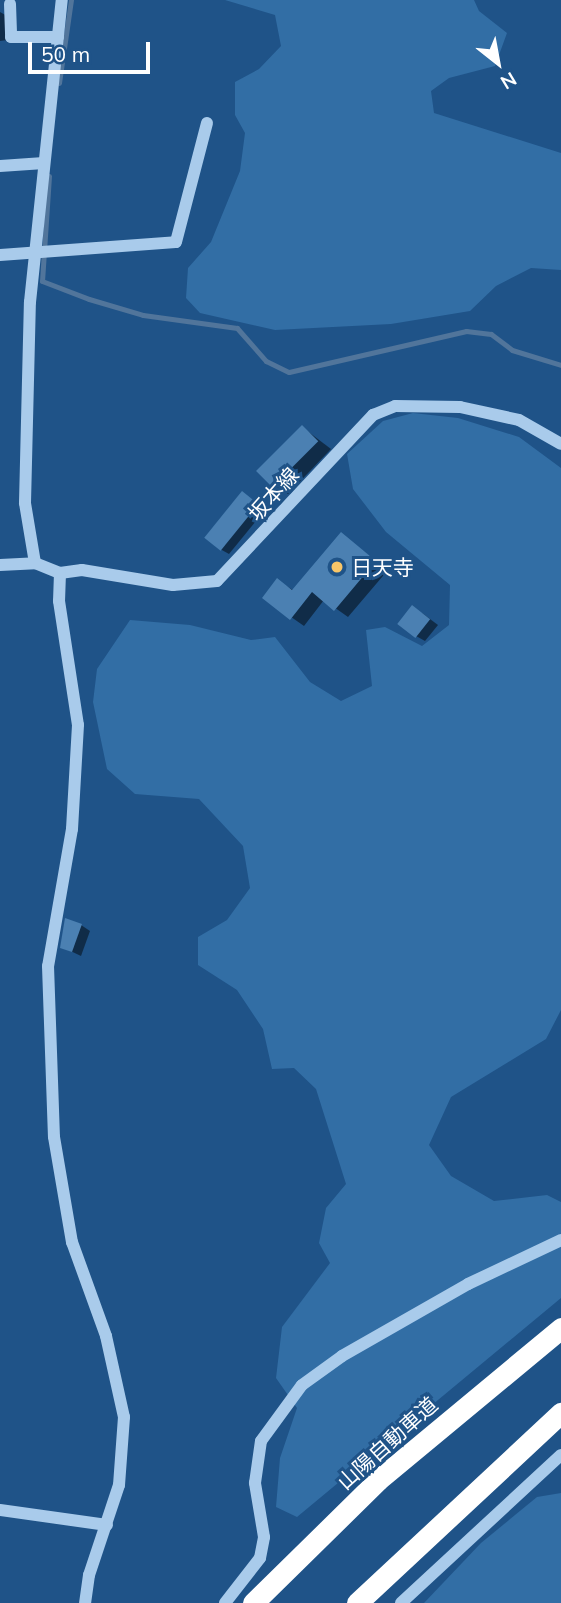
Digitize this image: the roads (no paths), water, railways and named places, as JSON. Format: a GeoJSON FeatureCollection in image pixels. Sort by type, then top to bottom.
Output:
{"type":"FeatureCollection","features":[{"type":"Feature","properties":{"kind":"highway","name":"山陽自動車道"},"geometry":{"type":"LineString","coordinates":[[253,1603],[378,1480],[561,1328]]}},
{"type":"Feature","properties":{"kind":"highway"},"geometry":{"type":"LineString","coordinates":[[357,1603],[561,1413]]}},
{"type":"Feature","properties":{"kind":"street"},"geometry":{"type":"LineString","coordinates":[[35,563],[25,503],[44,163],[62,0]]}},
{"type":"Feature","properties":{"kind":"street"},"geometry":{"type":"LineString","coordinates":[[10,4],[10,37],[58,37]]}},
{"type":"Feature","properties":{"kind":"street"},"geometry":{"type":"LineString","coordinates":[[0,255],[176,242],[207,123]]}},
{"type":"Feature","properties":{"kind":"street"},"geometry":{"type":"LineString","coordinates":[[0,166],[44,163]]}},
{"type":"Feature","properties":{"kind":"street","name":"坂本線"},"geometry":{"type":"LineString","coordinates":[[0,565],[35,563],[60,573],[82,570],[173,585],[217,581],[373,415],[395,406],[460,407],[519,420],[561,444]]}},
{"type":"Feature","properties":{"kind":"street"},"geometry":{"type":"LineString","coordinates":[[60,573],[59,601],[78,725],[72,829],[48,966],[53,1118],[60,1188],[72,1242],[109,1347],[124,1417],[119,1485],[89,1575],[85,1603]]}},
{"type":"Feature","properties":{"kind":"street"},"geometry":{"type":"LineString","coordinates":[[225,1603],[260,1558],[264,1537],[255,1483],[261,1441],[302,1385],[342,1356],[468,1284],[561,1240]]}},
{"type":"Feature","properties":{"kind":"street"},"geometry":{"type":"LineString","coordinates":[[401,1603],[561,1455]]}},
{"type":"Feature","properties":{"kind":"street"},"geometry":{"type":"LineString","coordinates":[[0,1510],[107,1525]]}},
{"type":"Feature","properties":{"kind":"waterway"},"geometry":{"type":"LineString","coordinates":[[59,83],[71,0]]}},
{"type":"Feature","properties":{"kind":"waterway"},"geometry":{"type":"LineString","coordinates":[[49,176],[42,281],[89,299],[143,315],[237,328],[266,361],[289,372],[466,331],[491,334],[512,350],[561,365]]}},
{"type":"Feature","properties":{"kind":"place","name":"日天寺"},"geometry":{"type":"Point","coordinates":[337,567]}}]}
